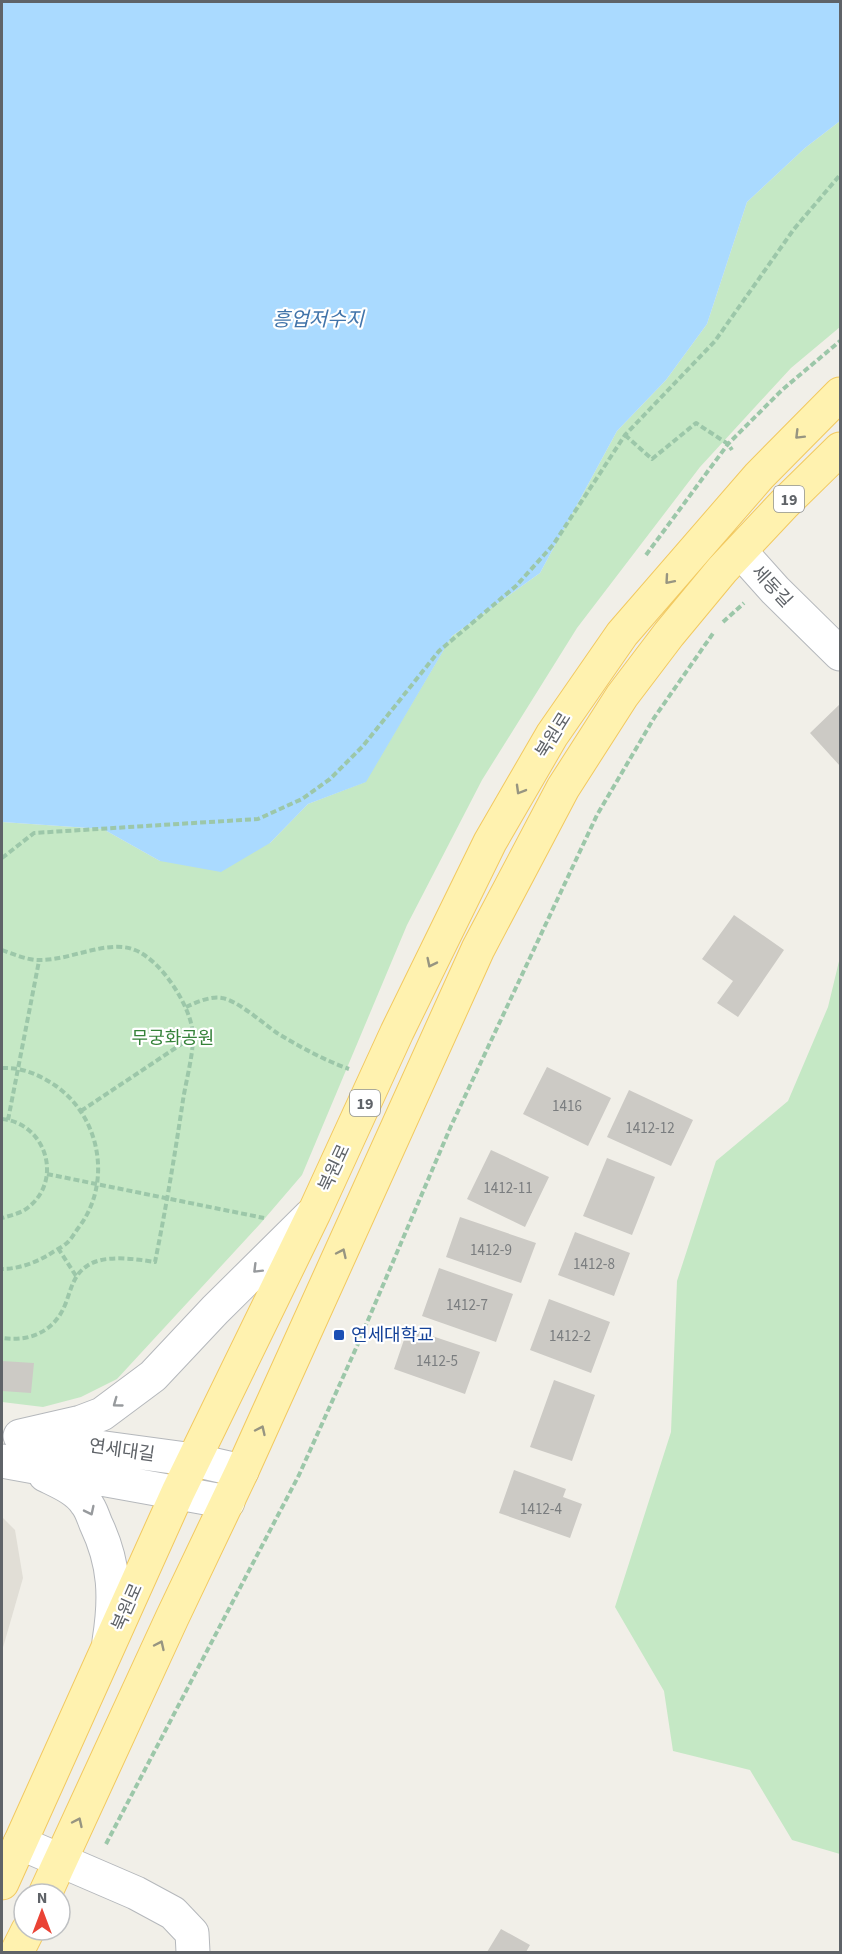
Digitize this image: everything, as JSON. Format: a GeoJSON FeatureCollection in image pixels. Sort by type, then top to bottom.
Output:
{"type":"FeatureCollection","features":[{"type":"Feature","properties":{"kind":"main road","name":"북원로"},"geometry":{"type":"LineString","coordinates":[[2,1883],[178,1492],[314,1213],[490,842],[552,735],[622,634],[759,476],[840,394]]}},
{"type":"Feature","properties":{"kind":"main road","name":"북원로"},"geometry":{"type":"LineString","coordinates":[[51,1882],[242,1472],[478,949],[563,788],[622,696],[669,634],[723,570],[784,504],[840,449]]}},
{"type":"Feature","properties":{"kind":"main road","name":"세동길"},"geometry":{"type":"LineString","coordinates":[[739,501],[741,552]]}},
{"type":"Feature","properties":{"kind":"street","name":"세동길"},"geometry":{"type":"LineString","coordinates":[[741,552],[775,591],[840,654]]}},
{"type":"Feature","properties":{"kind":"street"},"geometry":{"type":"LineString","coordinates":[[13,1449],[102,1414],[153,1377],[215,1311],[314,1213]]}},
{"type":"Feature","properties":{"kind":"street"},"geometry":{"type":"LineString","coordinates":[[13,1449],[78,1494],[86,1502],[100,1531],[109,1555],[113,1577],[114,1610],[107,1650]]}},
{"type":"Feature","properties":{"kind":"street","name":"연세대길"},"geometry":{"type":"LineString","coordinates":[[13,1449],[194,1460],[242,1472]]}},
{"type":"Feature","properties":{"kind":"street","name":"연세대길"},"geometry":{"type":"LineString","coordinates":[[13,1449],[178,1492],[228,1502]]}},
{"type":"Feature","properties":{"kind":"street"},"geometry":{"type":"LineString","coordinates":[[20,1842],[136,1893],[173,1913],[192,1933],[194,1953]]}},
{"type":"Feature","properties":{"kind":"path"},"geometry":{"type":"LineString","coordinates":[[2,858],[34,833],[258,819],[302,799],[330,779],[363,746],[440,651],[516,586],[553,545],[625,435],[715,341],[794,229],[840,175]]}},
{"type":"Feature","properties":{"kind":"path"},"geometry":{"type":"LineString","coordinates":[[625,435],[652,459],[696,423],[728,444],[732,450]]}},
{"type":"Feature","properties":{"kind":"path"},"geometry":{"type":"LineString","coordinates":[[106,1844],[299,1475],[451,1126],[597,815],[654,718],[716,629],[745,602],[761,594],[775,591]]}},
{"type":"Feature","properties":{"kind":"path"},"geometry":{"type":"LineString","coordinates":[[2,950],[39,961],[82,954],[109,946],[134,949],[152,959],[186,1007],[193,1036],[168,1197],[155,1262],[134,1258],[113,1258],[89,1264],[76,1276],[64,1309],[52,1325],[34,1337],[2,1338]]}},
{"type":"Feature","properties":{"kind":"path"},"geometry":{"type":"LineString","coordinates":[[8,1120],[39,961]]}},
{"type":"Feature","properties":{"kind":"path"},"geometry":{"type":"LineString","coordinates":[[186,1007],[202,1000],[223,998],[251,1013],[276,1032],[328,1061],[350,1069]]}},
{"type":"Feature","properties":{"kind":"path"},"geometry":{"type":"LineString","coordinates":[[81,1111],[193,1036]]}},
{"type":"Feature","properties":{"kind":"path"},"geometry":{"type":"LineString","coordinates":[[2,1068],[19,1069],[43,1077],[69,1096],[89,1122],[99,1152],[98,1184],[88,1216],[68,1242],[41,1260],[2,1269]]}},
{"type":"Feature","properties":{"kind":"path"},"geometry":{"type":"LineString","coordinates":[[2,1119],[20,1124],[33,1133],[43,1146],[47,1162],[47,1174],[41,1193],[30,1206],[17,1215],[2,1218]]}},
{"type":"Feature","properties":{"kind":"path"},"geometry":{"type":"LineString","coordinates":[[47,1174],[274,1220]]}},
{"type":"Feature","properties":{"kind":"path"},"geometry":{"type":"LineString","coordinates":[[58,1248],[76,1276]]}},
{"type":"Feature","properties":{"kind":"shaded area"},"geometry":{"type":"Polygon","coordinates":[[[2,1517],[15,1530],[23,1578],[2,1651],[2,1517]]]}},
{"type":"Feature","properties":{"kind":"green space","name":"무궁화공원"},"geometry":{"type":"Polygon","coordinates":[[[840,121],[840,327],[791,368],[700,467],[577,628],[482,780],[407,925],[302,1175],[260,1224],[117,1379],[81,1397],[43,1407],[2,1402],[2,822],[103,829],[160,861],[270,843],[308,804],[365,782],[452,636],[540,573],[617,431],[666,380],[707,324],[747,202],[805,148],[840,121]]]}},
{"type":"Feature","properties":{"kind":"green space"},"geometry":{"type":"Polygon","coordinates":[[[840,957],[840,1854],[792,1840],[750,1770],[673,1751],[664,1691],[615,1607],[671,1432],[677,1281],[716,1161],[788,1101],[828,1007],[840,957]]]}},
{"type":"Feature","properties":{"kind":"water","name":"흥업저수지"},"geometry":{"type":"Polygon","coordinates":[[[2,2],[840,2],[840,121],[805,148],[747,202],[707,324],[666,380],[617,431],[540,573],[452,636],[366,782],[308,804],[270,843],[221,872],[160,861],[103,829],[2,822],[2,2]]]}},
{"type":"Feature","properties":{"kind":"building"},"geometry":{"type":"Polygon","coordinates":[[[840,704],[840,766],[810,733],[840,704]]]}},
{"type":"Feature","properties":{"kind":"building"},"geometry":{"type":"Polygon","coordinates":[[[734,915],[784,950],[738,1017],[717,1003],[733,981],[702,959],[734,915]]]}},
{"type":"Feature","properties":{"kind":"building"},"geometry":{"type":"Polygon","coordinates":[[[547,1067],[611,1098],[588,1146],[523,1114],[547,1067]]]}},
{"type":"Feature","properties":{"kind":"building"},"geometry":{"type":"Polygon","coordinates":[[[629,1090],[693,1120],[671,1166],[607,1137],[629,1090]]]}},
{"type":"Feature","properties":{"kind":"building"},"geometry":{"type":"Polygon","coordinates":[[[491,1150],[549,1177],[525,1227],[467,1199],[491,1150]]]}},
{"type":"Feature","properties":{"kind":"building"},"geometry":{"type":"Polygon","coordinates":[[[607,1158],[655,1177],[632,1235],[583,1216],[607,1158]]]}},
{"type":"Feature","properties":{"kind":"building"},"geometry":{"type":"Polygon","coordinates":[[[460,1217],[536,1243],[521,1283],[446,1257],[460,1217]]]}},
{"type":"Feature","properties":{"kind":"building"},"geometry":{"type":"Polygon","coordinates":[[[575,1232],[630,1253],[614,1296],[558,1275],[575,1232]]]}},
{"type":"Feature","properties":{"kind":"building"},"geometry":{"type":"Polygon","coordinates":[[[439,1268],[513,1294],[496,1342],[422,1316],[439,1268]]]}},
{"type":"Feature","properties":{"kind":"building"},"geometry":{"type":"Polygon","coordinates":[[[549,1299],[610,1322],[591,1373],[530,1350],[549,1299]]]}},
{"type":"Feature","properties":{"kind":"building"},"geometry":{"type":"Polygon","coordinates":[[[408,1328],[480,1352],[465,1394],[394,1369],[408,1328]]]}},
{"type":"Feature","properties":{"kind":"building"},"geometry":{"type":"Polygon","coordinates":[[[2,1361],[34,1363],[31,1393],[2,1391],[2,1361]]]}},
{"type":"Feature","properties":{"kind":"building"},"geometry":{"type":"Polygon","coordinates":[[[554,1380],[595,1395],[572,1461],[530,1447],[554,1380]]]}},
{"type":"Feature","properties":{"kind":"building"},"geometry":{"type":"Polygon","coordinates":[[[514,1470],[566,1489],[563,1497],[582,1504],[570,1538],[499,1513],[514,1470]]]}},
{"type":"Feature","properties":{"kind":"building"},"geometry":{"type":"Polygon","coordinates":[[[501,1929],[530,1945],[526,1952],[487,1952],[501,1929]]]}},
{"type":"Feature","properties":{"kind":"place","name":"연세대학교"},"geometry":{"type":"Point","coordinates":[339,1335]}}]}
